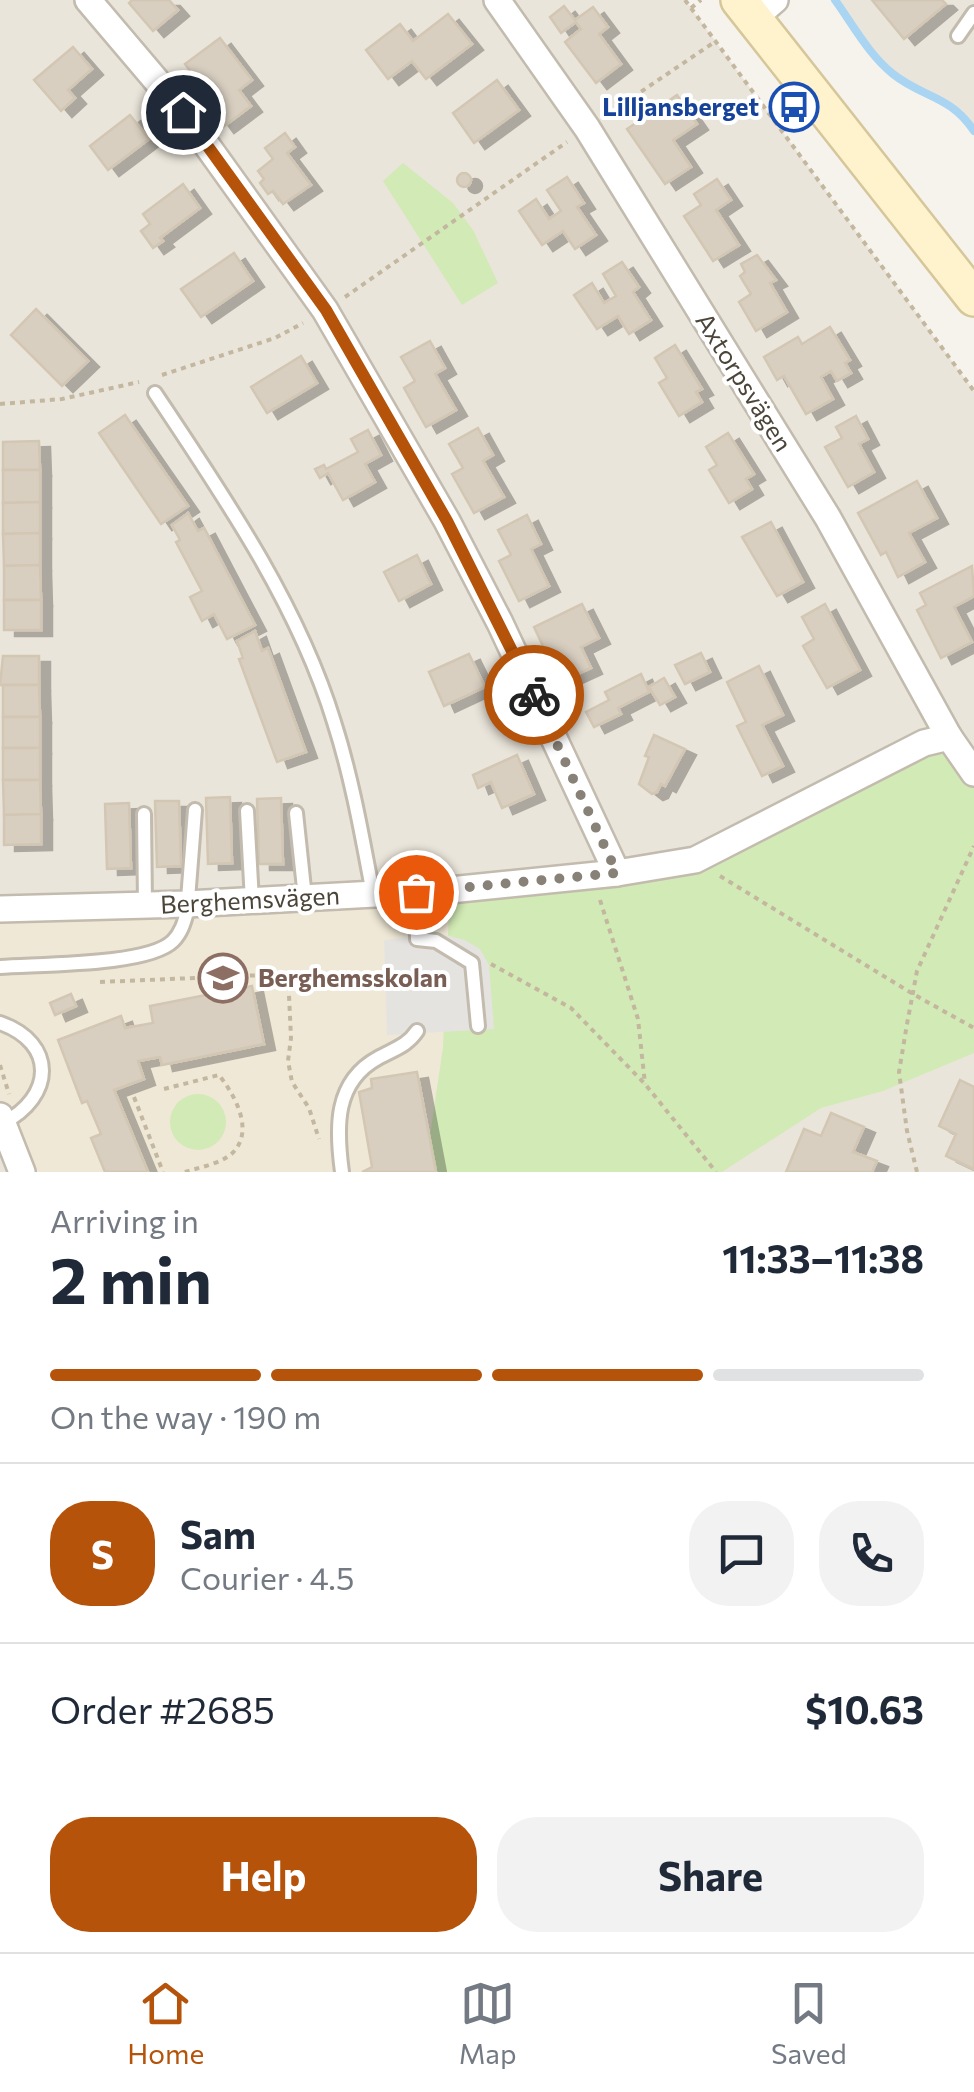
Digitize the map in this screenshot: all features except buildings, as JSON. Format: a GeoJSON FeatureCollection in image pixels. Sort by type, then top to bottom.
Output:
{"type":"FeatureCollection","features":[{"type":"Feature","properties":{"kind":"street"},"geometry":{"type":"LineString","coordinates":[[88,0],[183,112],[326,310],[491,606],[605,874]]}},
{"type":"Feature","properties":{"kind":"street","name":"Axtorpsvägen"},"geometry":{"type":"LineString","coordinates":[[498,0],[587,128],[828,518],[949,737],[974,773]]}},
{"type":"Feature","properties":{"kind":"street"},"geometry":{"type":"LineString","coordinates":[[756,6],[974,298]]}},
{"type":"Feature","properties":{"kind":"street","name":"Berghemsvägen"},"geometry":{"type":"LineString","coordinates":[[0,909],[416,892],[605,874],[695,860],[924,743],[949,737]]}},
{"type":"Feature","properties":{"kind":"street"},"geometry":{"type":"LineString","coordinates":[[1,1120],[22,1172]]}},
{"type":"Feature","properties":{"kind":"lane"},"geometry":{"type":"LineString","coordinates":[[958,36],[974,13]]}},
{"type":"Feature","properties":{"kind":"lane"},"geometry":{"type":"LineString","coordinates":[[155,393],[244,527],[307,649],[334,720],[373,894]]}},
{"type":"Feature","properties":{"kind":"lane"},"geometry":{"type":"LineString","coordinates":[[0,967],[134,958],[171,944],[182,928],[187,904],[194,810]]}},
{"type":"Feature","properties":{"kind":"lane"},"geometry":{"type":"LineString","coordinates":[[247,810],[252,901]]}},
{"type":"Feature","properties":{"kind":"lane"},"geometry":{"type":"LineString","coordinates":[[296,813],[306,898]]}},
{"type":"Feature","properties":{"kind":"lane"},"geometry":{"type":"LineString","coordinates":[[144,814],[145,905]]}},
{"type":"Feature","properties":{"kind":"lane"},"geometry":{"type":"LineString","coordinates":[[416,892],[417,939],[436,941],[472,964],[478,1026]]}},
{"type":"Feature","properties":{"kind":"lane"},"geometry":{"type":"LineString","coordinates":[[0,1023],[26,1036],[39,1059],[43,1081],[37,1096],[18,1116],[1,1120]]}},
{"type":"Feature","properties":{"kind":"lane"},"geometry":{"type":"LineString","coordinates":[[342,1172],[338,1138],[346,1088],[367,1064],[409,1043],[418,1031]]}},
{"type":"Feature","properties":{"kind":"path"},"geometry":{"type":"LineString","coordinates":[[685,0],[974,391]]}},
{"type":"Feature","properties":{"kind":"path"},"geometry":{"type":"LineString","coordinates":[[692,8],[701,0]]}},
{"type":"Feature","properties":{"kind":"path"},"geometry":{"type":"LineString","coordinates":[[161,376],[275,338],[326,310],[716,41]]}},
{"type":"Feature","properties":{"kind":"path"},"geometry":{"type":"LineString","coordinates":[[0,404],[62,399],[146,381]]}},
{"type":"Feature","properties":{"kind":"path"},"geometry":{"type":"LineString","coordinates":[[917,1172],[899,1072],[917,971],[974,846]]}},
{"type":"Feature","properties":{"kind":"path"},"geometry":{"type":"LineString","coordinates":[[695,860],[974,1028]]}},
{"type":"Feature","properties":{"kind":"path"},"geometry":{"type":"LineString","coordinates":[[605,874],[638,1019],[645,1084]]}},
{"type":"Feature","properties":{"kind":"path"},"geometry":{"type":"LineString","coordinates":[[472,964],[493,964],[572,1008],[645,1084],[716,1172]]}},
{"type":"Feature","properties":{"kind":"path"},"geometry":{"type":"LineString","coordinates":[[96,982],[288,974],[288,1062],[292,1082],[309,1108],[320,1140]]}},
{"type":"Feature","properties":{"kind":"path"},"geometry":{"type":"LineString","coordinates":[[164,1089],[219,1075],[239,1109],[242,1131],[237,1149],[222,1159],[185,1172]]}},
{"type":"Feature","properties":{"kind":"path"},"geometry":{"type":"LineString","coordinates":[[134,1097],[164,1172]]}},
{"type":"Feature","properties":{"kind":"shaded area"},"geometry":{"type":"Polygon","coordinates":[[[0,0],[685,0],[974,391],[974,1172],[0,1172],[0,0]]]}},
{"type":"Feature","properties":{"kind":"shaded area"},"geometry":{"type":"Polygon","coordinates":[[[835,0],[974,0],[974,131],[954,106],[896,77],[879,61],[835,0]]]}},
{"type":"Feature","properties":{"kind":"shaded area","name":"Berghemsskolan"},"geometry":{"type":"Polygon","coordinates":[[[450,890],[443,1048],[427,1156],[434,1172],[22,1172],[0,1116],[0,909],[450,890]]]}},
{"type":"Feature","properties":{"kind":"shaded area"},"geometry":{"type":"Polygon","coordinates":[[[441,934],[465,940],[480,949],[489,965],[494,1029],[387,1035],[384,940],[441,934]]]}},
{"type":"Feature","properties":{"kind":"green space"},"geometry":{"type":"Polygon","coordinates":[[[403,163],[453,203],[473,230],[498,283],[462,305],[383,181],[403,163]]]}},
{"type":"Feature","properties":{"kind":"green space"},"geometry":{"type":"Polygon","coordinates":[[[949,737],[974,773],[974,1053],[883,1091],[821,1108],[722,1172],[429,1172],[427,1156],[443,1048],[450,890],[695,860],[949,737]]]}},
{"type":"Feature","properties":{"kind":"green space"},"geometry":{"type":"Polygon","coordinates":[[[198,1094],[217,1103],[226,1122],[217,1141],[198,1150],[179,1141],[170,1122],[179,1103],[198,1094]]]}},
{"type":"Feature","properties":{"kind":"waterway"},"geometry":{"type":"LineString","coordinates":[[835,0],[884,66],[904,82],[946,103],[974,131]]}},
{"type":"Feature","properties":{"kind":"way so far"},"geometry":{"type":"LineString","coordinates":[[416,892],[617,873],[534,695]]}},
{"type":"Feature","properties":{"kind":"place","name":"Lilljansberget"},"geometry":{"type":"Point","coordinates":[794,107]}},
{"type":"Feature","properties":{"kind":"place","name":"Berghemsskolan"},"geometry":{"type":"Point","coordinates":[223,978]}},
{"type":"Feature","properties":{"kind":"route"},"geometry":{"type":"LineString","coordinates":[[183,112],[326,310],[447,521],[534,695]]}}]}
